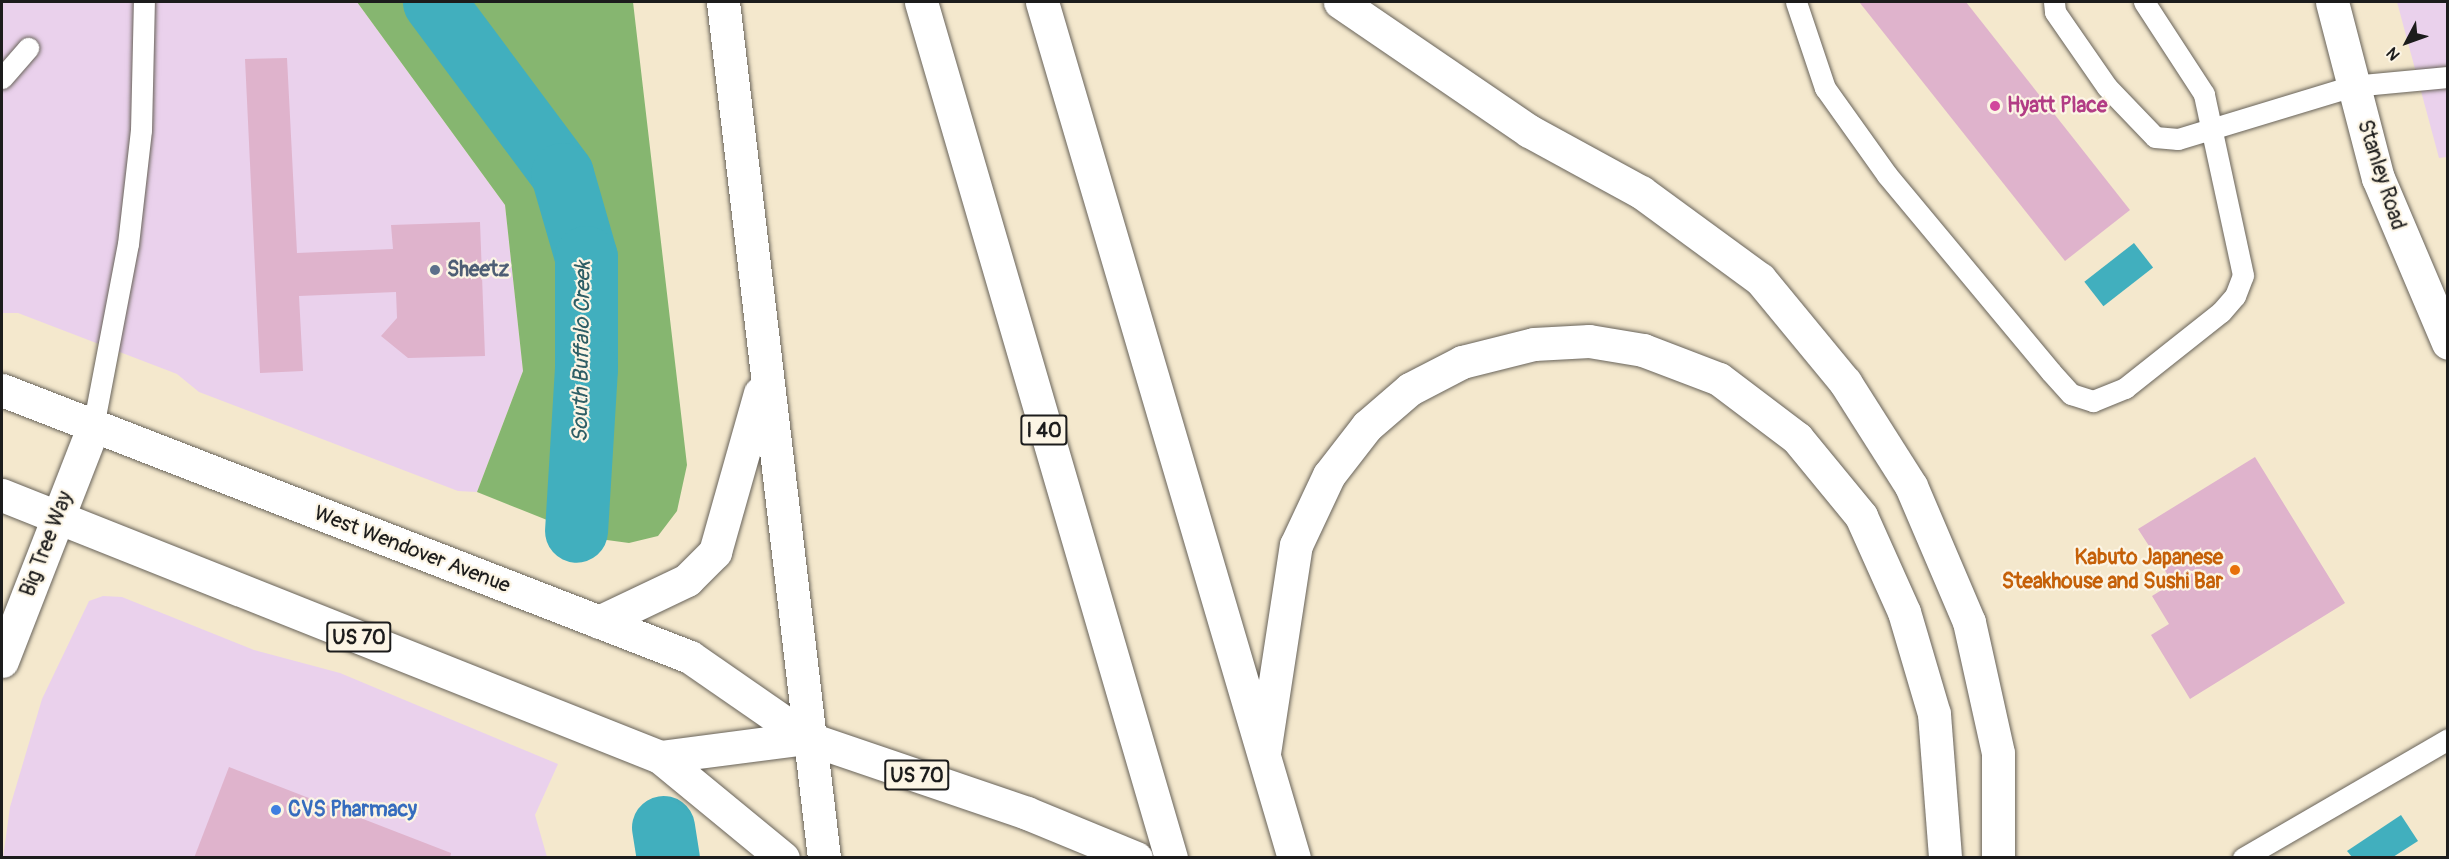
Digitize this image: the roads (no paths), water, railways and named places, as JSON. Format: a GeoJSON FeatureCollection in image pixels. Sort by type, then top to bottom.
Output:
{"type":"FeatureCollection","features":[{"type":"Feature","properties":{"kind":"main road"},"geometry":{"type":"LineString","coordinates":[[723,2],[807,738],[824,858]]}},
{"type":"Feature","properties":{"kind":"main road","name":"I 40"},"geometry":{"type":"LineString","coordinates":[[921,2],[1171,858]]}},
{"type":"Feature","properties":{"kind":"main road"},"geometry":{"type":"LineString","coordinates":[[1042,2],[1294,858]]}},
{"type":"Feature","properties":{"kind":"main road"},"geometry":{"type":"LineString","coordinates":[[1340,2],[1529,131],[1641,192],[1760,279],[1845,382],[1911,486],[1969,622],[1998,753],[1998,858]]}},
{"type":"Feature","properties":{"kind":"main road","name":"Stanley Road"},"geometry":{"type":"LineString","coordinates":[[2332,2],[2352,86],[2378,178],[2448,343]]}},
{"type":"Feature","properties":{"kind":"main road"},"geometry":{"type":"LineString","coordinates":[[1264,753],[1296,545],[1329,475],[1367,426],[1410,389],[1462,362],[1534,344],[1589,341],[1643,350],[1719,379],[1797,438],[1861,516],[1904,612],[1934,714],[1945,858]]}},
{"type":"Feature","properties":{"kind":"main road"},"geometry":{"type":"LineString","coordinates":[[599,622],[687,580],[715,552],[765,374]]}},
{"type":"Feature","properties":{"kind":"main road","name":"West Wendover Avenue"},"geometry":{"type":"LineString","coordinates":[[2,390],[690,657],[807,738],[1027,813],[1136,858]]}},
{"type":"Feature","properties":{"kind":"main road","name":"Big Tree Way"},"geometry":{"type":"LineString","coordinates":[[2,661],[93,427]]}},
{"type":"Feature","properties":{"kind":"main road","name":"West Wendover Avenue"},"geometry":{"type":"LineString","coordinates":[[2,495],[660,757],[807,738]]}},
{"type":"Feature","properties":{"kind":"main road"},"geometry":{"type":"LineString","coordinates":[[660,757],[783,858]]}},
{"type":"Feature","properties":{"kind":"lane"},"geometry":{"type":"LineString","coordinates":[[93,427],[128,244],[141,130],[144,2]]}},
{"type":"Feature","properties":{"kind":"lane"},"geometry":{"type":"LineString","coordinates":[[1796,2],[1825,88],[1887,176],[2071,394],[2093,401],[2125,388],[2235,296],[2243,275],[2213,130],[2186,59],[2144,2]]}},
{"type":"Feature","properties":{"kind":"lane"},"geometry":{"type":"LineString","coordinates":[[2054,2],[2055,12],[2108,87],[2155,137],[2178,139],[2213,130],[2352,86],[2448,77]]}},
{"type":"Feature","properties":{"kind":"lane"},"geometry":{"type":"LineString","coordinates":[[2,78],[28,48]]}},
{"type":"Feature","properties":{"kind":"lane"},"geometry":{"type":"LineString","coordinates":[[2243,858],[2448,739]]}},
{"type":"Feature","properties":{"kind":"water"},"geometry":{"type":"Polygon","coordinates":[[[2134,243],[2153,267],[2103,306],[2084,282],[2134,243]]]}},
{"type":"Feature","properties":{"kind":"water"},"geometry":{"type":"Polygon","coordinates":[[[2401,815],[2418,841],[2393,857],[2352,857],[2347,851],[2401,815]]]}},
{"type":"Feature","properties":{"kind":"waterway","name":"South Buffalo Creek"},"geometry":{"type":"LineString","coordinates":[[434,2],[562,174],[586,257],[586,368],[576,531]]}},
{"type":"Feature","properties":{"kind":"waterway","name":"South Buffalo Creek"},"geometry":{"type":"LineString","coordinates":[[663,827],[668,858]]}},
{"type":"Feature","properties":{"kind":"place","name":"Hyatt Place"},"geometry":{"type":"Point","coordinates":[1995,106]}},
{"type":"Feature","properties":{"kind":"place","name":"Sheetz"},"geometry":{"type":"Point","coordinates":[435,270]}},
{"type":"Feature","properties":{"kind":"place","name":"Kabuto Japanese Steakhouse and Sushi Bar"},"geometry":{"type":"Point","coordinates":[2235,570]}},
{"type":"Feature","properties":{"kind":"place","name":"CVS Pharmacy"},"geometry":{"type":"Point","coordinates":[276,810]}}]}
